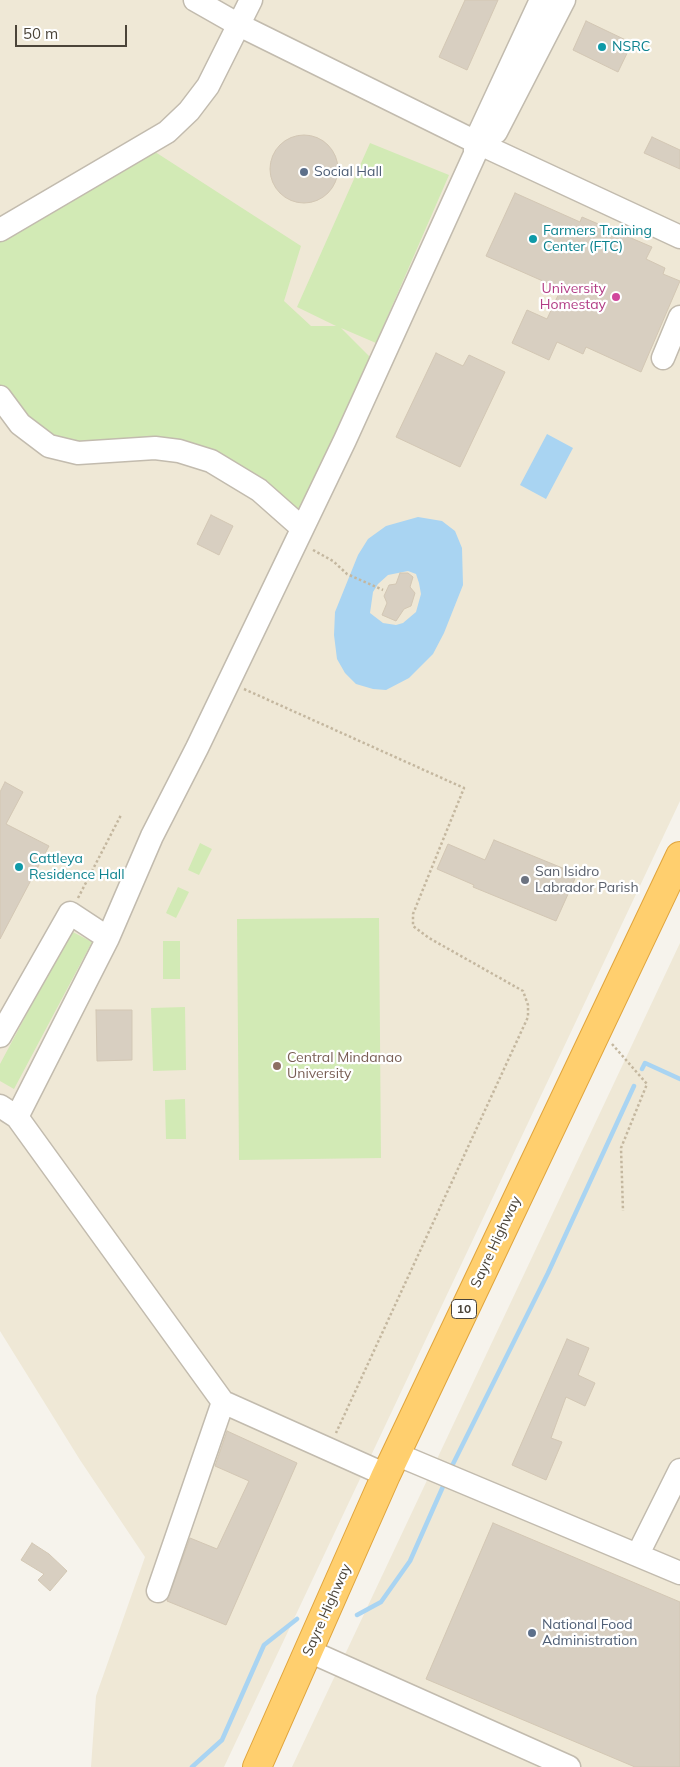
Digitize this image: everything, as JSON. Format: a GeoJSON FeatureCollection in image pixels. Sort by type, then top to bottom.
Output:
{"type":"FeatureCollection","features":[{"type":"Feature","properties":{"kind":"highway","name":"Sayre Highway"},"geometry":{"type":"LineString","coordinates":[[257,1767],[391,1464],[680,856]]}},
{"type":"Feature","properties":{"kind":"street"},"geometry":{"type":"LineString","coordinates":[[195,0],[239,25],[479,148],[680,237]]}},
{"type":"Feature","properties":{"kind":"street"},"geometry":{"type":"LineString","coordinates":[[0,230],[167,132],[189,111],[208,86],[250,0]]}},
{"type":"Feature","properties":{"kind":"street"},"geometry":{"type":"LineString","coordinates":[[541,0],[479,148],[401,319],[229,682],[152,836],[108,938],[9,1112],[223,1402],[329,1448],[391,1464],[638,1554],[680,1573]]}},
{"type":"Feature","properties":{"kind":"street"},"geometry":{"type":"LineString","coordinates":[[479,148],[564,0]]}},
{"type":"Feature","properties":{"kind":"street"},"geometry":{"type":"LineString","coordinates":[[662,358],[680,317]]}},
{"type":"Feature","properties":{"kind":"street"},"geometry":{"type":"LineString","coordinates":[[0,397],[20,424],[49,446],[78,453],[155,448],[179,451],[211,461],[260,490],[299,535]]}},
{"type":"Feature","properties":{"kind":"street"},"geometry":{"type":"LineString","coordinates":[[0,1036],[70,913],[108,938]]}},
{"type":"Feature","properties":{"kind":"street"},"geometry":{"type":"LineString","coordinates":[[158,1591],[223,1402]]}},
{"type":"Feature","properties":{"kind":"street"},"geometry":{"type":"LineString","coordinates":[[638,1554],[680,1470]]}},
{"type":"Feature","properties":{"kind":"street"},"geometry":{"type":"LineString","coordinates":[[309,1652],[569,1767]]}},
{"type":"Feature","properties":{"kind":"path"},"geometry":{"type":"LineString","coordinates":[[299,535],[347,574],[383,590]]}},
{"type":"Feature","properties":{"kind":"path"},"geometry":{"type":"LineString","coordinates":[[229,682],[464,788],[413,914],[413,926],[429,938],[523,991],[528,1005],[528,1016],[329,1448]]}},
{"type":"Feature","properties":{"kind":"path"},"geometry":{"type":"LineString","coordinates":[[70,913],[121,815]]}},
{"type":"Feature","properties":{"kind":"path"},"geometry":{"type":"LineString","coordinates":[[598,1028],[647,1084],[620,1148],[623,1211]]}},
{"type":"Feature","properties":{"kind":"shaded area","name":"Central Mindanao University"},"geometry":{"type":"Polygon","coordinates":[[[0,0],[680,0],[680,801],[224,1767],[91,1767],[96,1696],[145,1557],[80,1460],[0,1331],[0,0]]]}},
{"type":"Feature","properties":{"kind":"shaded area"},"geometry":{"type":"Polygon","coordinates":[[[680,943],[680,1767],[292,1767],[680,943]]]}},
{"type":"Feature","properties":{"kind":"green space"},"geometry":{"type":"Polygon","coordinates":[[[370,143],[449,175],[376,343],[341,328],[371,358],[301,520],[213,455],[52,447],[0,397],[0,230],[149,148],[301,246],[284,301],[311,326],[336,326],[297,307],[370,143]]]}},
{"type":"Feature","properties":{"kind":"green space"},"geometry":{"type":"Polygon","coordinates":[[[200,843],[212,849],[199,875],[188,870],[200,843]]]}},
{"type":"Feature","properties":{"kind":"green space"},"geometry":{"type":"Polygon","coordinates":[[[178,887],[189,892],[176,918],[166,913],[178,887]]]}},
{"type":"Feature","properties":{"kind":"green space"},"geometry":{"type":"Polygon","coordinates":[[[379,918],[381,1158],[239,1160],[237,919],[379,918]]]}},
{"type":"Feature","properties":{"kind":"green space"},"geometry":{"type":"Polygon","coordinates":[[[71,931],[92,942],[14,1089],[0,1081],[0,1064],[71,931]]]}},
{"type":"Feature","properties":{"kind":"green space"},"geometry":{"type":"Polygon","coordinates":[[[163,941],[180,941],[180,979],[163,979],[163,941]]]}},
{"type":"Feature","properties":{"kind":"green space"},"geometry":{"type":"Polygon","coordinates":[[[185,1007],[186,1070],[153,1071],[151,1008],[185,1007]]]}},
{"type":"Feature","properties":{"kind":"green space"},"geometry":{"type":"Polygon","coordinates":[[[185,1099],[186,1139],[166,1139],[165,1100],[185,1099]]]}},
{"type":"Feature","properties":{"kind":"water"},"geometry":{"type":"Polygon","coordinates":[[[547,434],[573,448],[546,499],[520,485],[547,434]]]}},
{"type":"Feature","properties":{"kind":"water"},"geometry":{"type":"Polygon","coordinates":[[[418,517],[442,521],[455,531],[462,548],[463,585],[444,633],[433,654],[409,678],[386,690],[373,689],[356,684],[345,673],[337,659],[334,635],[335,612],[358,555],[368,539],[386,526],[418,517]],[[408,571],[388,575],[378,584],[373,592],[370,613],[383,623],[396,625],[403,623],[416,612],[421,594],[416,574],[408,571]]]}},
{"type":"Feature","properties":{"kind":"building"},"geometry":{"type":"Polygon","coordinates":[[[465,0],[498,0],[467,70],[439,57],[465,0]]]}},
{"type":"Feature","properties":{"kind":"building","name":"NSRC"},"geometry":{"type":"Polygon","coordinates":[[[586,21],[632,43],[618,72],[573,50],[586,21]]]}},
{"type":"Feature","properties":{"kind":"building","name":"Social Hall"},"geometry":{"type":"Polygon","coordinates":[[[297,135],[311,135],[323,140],[333,150],[338,162],[338,176],[333,188],[323,198],[311,203],[297,203],[285,198],[275,188],[270,176],[270,162],[275,150],[285,140],[297,135]]]}},
{"type":"Feature","properties":{"kind":"building"},"geometry":{"type":"Polygon","coordinates":[[[652,137],[680,150],[680,169],[644,153],[652,137]]]}},
{"type":"Feature","properties":{"kind":"building","name":"University Homestay"},"geometry":{"type":"Polygon","coordinates":[[[515,193],[580,222],[582,217],[652,247],[646,259],[665,268],[663,274],[680,281],[641,372],[586,347],[583,354],[557,342],[549,360],[512,343],[527,310],[547,319],[561,289],[486,256],[515,193]]]}},
{"type":"Feature","properties":{"kind":"building"},"geometry":{"type":"Polygon","coordinates":[[[436,353],[463,366],[469,355],[505,372],[460,467],[396,437],[436,353]]]}},
{"type":"Feature","properties":{"kind":"building"},"geometry":{"type":"Polygon","coordinates":[[[211,515],[233,526],[219,555],[197,544],[211,515]]]}},
{"type":"Feature","properties":{"kind":"building"},"geometry":{"type":"Polygon","coordinates":[[[400,573],[408,573],[413,577],[410,587],[415,593],[411,606],[404,609],[396,621],[382,615],[387,603],[384,596],[389,585],[396,584],[400,573]]]}},
{"type":"Feature","properties":{"kind":"building","name":"Cattleya Residence Hall"},"geometry":{"type":"Polygon","coordinates":[[[5,782],[23,792],[6,824],[49,846],[0,939],[0,792],[5,782]]]}},
{"type":"Feature","properties":{"kind":"building","name":"San Isidro Labrador Parish"},"geometry":{"type":"Polygon","coordinates":[[[494,840],[577,874],[556,921],[473,887],[474,885],[437,869],[448,844],[485,860],[494,840]]]}},
{"type":"Feature","properties":{"kind":"building"},"geometry":{"type":"Polygon","coordinates":[[[96,1010],[132,1010],[132,1060],[97,1061],[96,1010]]]}},
{"type":"Feature","properties":{"kind":"building"},"geometry":{"type":"Polygon","coordinates":[[[567,1339],[589,1348],[578,1375],[595,1383],[585,1406],[566,1397],[551,1438],[562,1442],[546,1480],[512,1465],[567,1339]]]}},
{"type":"Feature","properties":{"kind":"building"},"geometry":{"type":"Polygon","coordinates":[[[227,1431],[297,1463],[226,1625],[167,1601],[190,1538],[217,1549],[249,1481],[215,1466],[227,1431]]]}},
{"type":"Feature","properties":{"kind":"building"},"geometry":{"type":"Polygon","coordinates":[[[493,1523],[680,1602],[680,1767],[635,1767],[426,1679],[493,1523]]]}},
{"type":"Feature","properties":{"kind":"building"},"geometry":{"type":"Polygon","coordinates":[[[32,1543],[49,1554],[67,1571],[50,1591],[38,1580],[44,1574],[21,1560],[32,1543]]]}},
{"type":"Feature","properties":{"kind":"waterway"},"geometry":{"type":"LineString","coordinates":[[642,1069],[645,1063],[680,1079]]}},
{"type":"Feature","properties":{"kind":"waterway"},"geometry":{"type":"LineString","coordinates":[[450,1470],[548,1273],[634,1086]]}},
{"type":"Feature","properties":{"kind":"waterway"},"geometry":{"type":"LineString","coordinates":[[357,1615],[381,1602],[410,1561],[445,1482]]}},
{"type":"Feature","properties":{"kind":"waterway"},"geometry":{"type":"LineString","coordinates":[[192,1767],[222,1740],[264,1645],[297,1619]]}},
{"type":"Feature","properties":{"kind":"place","name":"NSRC"},"geometry":{"type":"Point","coordinates":[602,47]}},
{"type":"Feature","properties":{"kind":"place","name":"Social Hall"},"geometry":{"type":"Point","coordinates":[304,172]}},
{"type":"Feature","properties":{"kind":"place","name":"Farmers Training Center (FTC)"},"geometry":{"type":"Point","coordinates":[533,239]}},
{"type":"Feature","properties":{"kind":"place","name":"University Homestay"},"geometry":{"type":"Point","coordinates":[616,297]}},
{"type":"Feature","properties":{"kind":"place","name":"Cattleya Residence Hall"},"geometry":{"type":"Point","coordinates":[19,867]}},
{"type":"Feature","properties":{"kind":"place","name":"San Isidro Labrador Parish"},"geometry":{"type":"Point","coordinates":[525,880]}},
{"type":"Feature","properties":{"kind":"place","name":"Central Mindanao University"},"geometry":{"type":"Point","coordinates":[277,1066]}},
{"type":"Feature","properties":{"kind":"place","name":"National Food Administration"},"geometry":{"type":"Point","coordinates":[532,1633]}}]}
